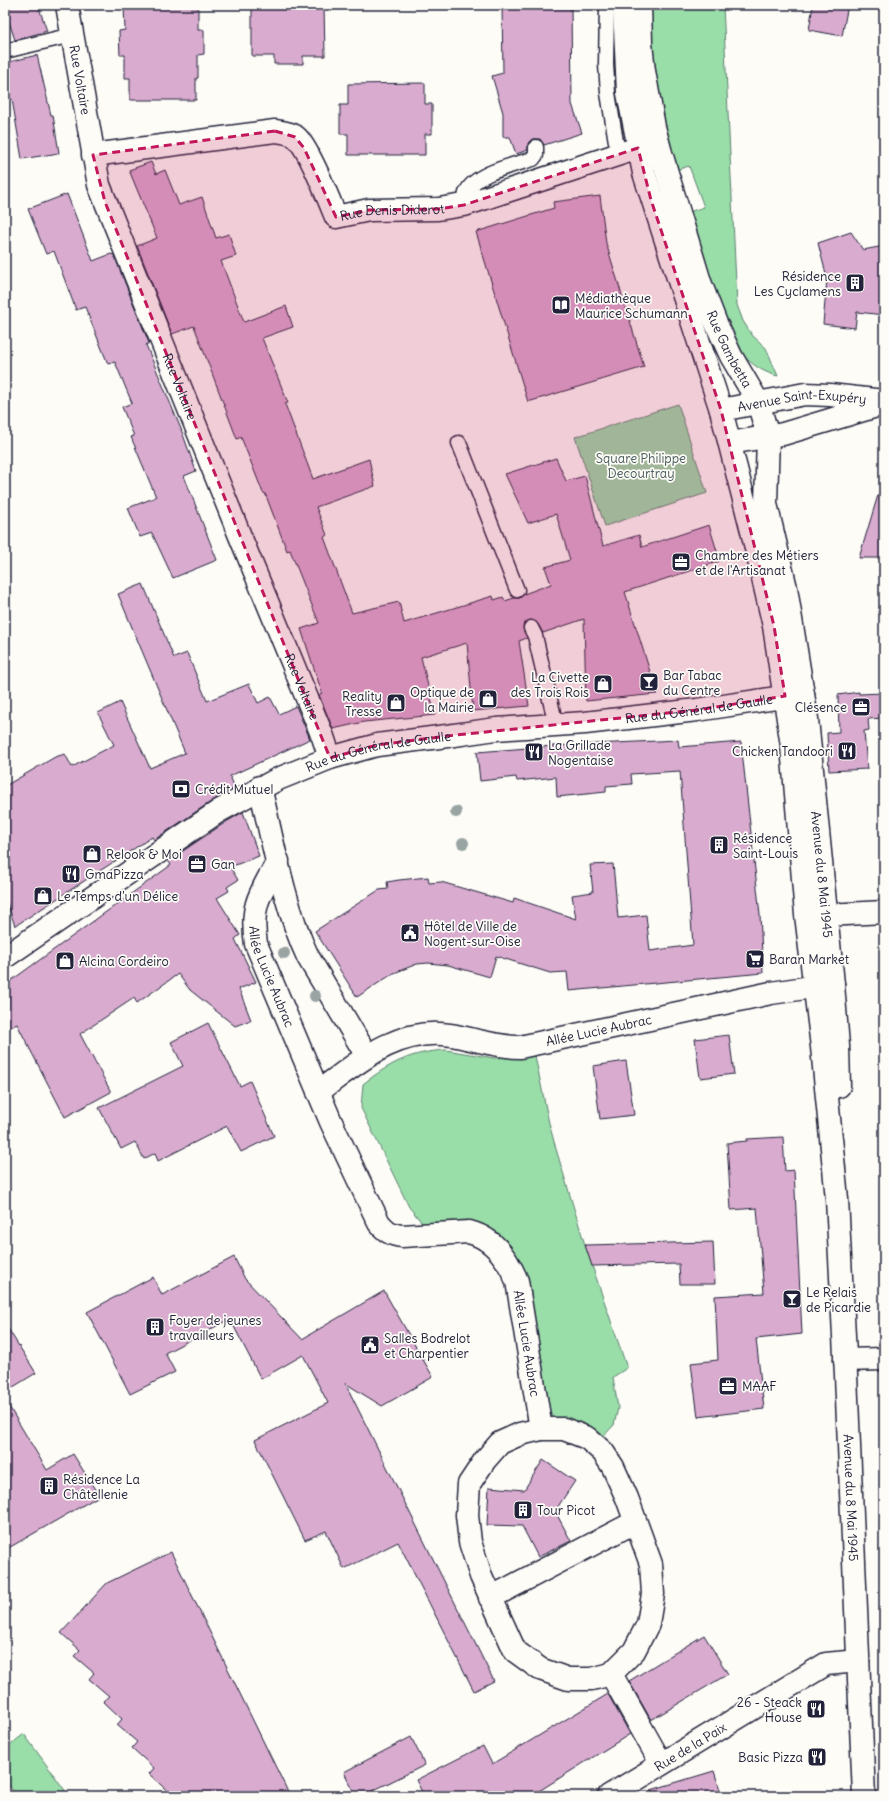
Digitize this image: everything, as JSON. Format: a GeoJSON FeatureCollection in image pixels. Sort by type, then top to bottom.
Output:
{"type":"FeatureCollection","features":[{"type":"Feature","properties":{"kind":"street","name":"Rue Voltaire"},"geometry":{"type":"LineString","coordinates":[[67,5],[99,185],[240,536],[303,686],[330,758]]}},
{"type":"Feature","properties":{"kind":"street","name":"Rue Gambetta"},"geometry":{"type":"LineString","coordinates":[[624,5],[628,92],[628,151],[651,200],[721,410],[752,531],[774,626],[795,695]]}},
{"type":"Feature","properties":{"kind":"street","name":"Rue Gambetta"},"geometry":{"type":"LineString","coordinates":[[640,5],[641,44],[644,71],[661,153],[700,282],[715,322],[731,356],[758,402],[768,436],[766,504],[786,588],[795,695]]}},
{"type":"Feature","properties":{"kind":"street","name":"Rue Denis Diderot"},"geometry":{"type":"LineString","coordinates":[[93,155],[275,131],[295,137],[304,148],[336,217],[369,210],[438,209],[464,205],[628,151]]}},
{"type":"Feature","properties":{"kind":"street","name":"Avenue Saint-Exupéry"},"geometry":{"type":"LineString","coordinates":[[721,410],[805,394],[830,395],[884,403]]}},
{"type":"Feature","properties":{"kind":"street","name":"Avenue Saint-Exupéry"},"geometry":{"type":"LineString","coordinates":[[730,443],[802,428],[884,403]]}},
{"type":"Feature","properties":{"kind":"street","name":"Rue du Général de Gaulle"},"geometry":{"type":"LineString","coordinates":[[5,957],[219,811],[260,787],[292,772],[330,758],[377,745],[496,730],[697,710],[795,695]]}},
{"type":"Feature","properties":{"kind":"street","name":"Avenue du 8 Mai 1945"},"geometry":{"type":"LineString","coordinates":[[795,695],[827,915],[824,985],[845,1360],[864,1796]]}},
{"type":"Feature","properties":{"kind":"street","name":"Avenue du 8 Mai 1945"},"geometry":{"type":"LineString","coordinates":[[795,695],[792,746],[804,894],[824,985]]}},
{"type":"Feature","properties":{"kind":"street"},"geometry":{"type":"LineString","coordinates":[[260,787],[278,862],[300,940],[308,957],[367,1056]]}},
{"type":"Feature","properties":{"kind":"street","name":"Allée Lucie Aubrac"},"geometry":{"type":"LineString","coordinates":[[278,862],[256,904],[254,916],[256,944],[318,1092],[379,1223],[386,1231],[394,1235],[402,1236],[469,1232],[488,1240],[506,1259],[512,1268],[517,1281],[541,1428]]}},
{"type":"Feature","properties":{"kind":"street"},"geometry":{"type":"LineString","coordinates":[[827,915],[884,912]]}},
{"type":"Feature","properties":{"kind":"street","name":"Allée Lucie Aubrac"},"geometry":{"type":"LineString","coordinates":[[318,1092],[367,1056],[405,1038],[435,1033],[508,1047],[532,1045],[771,993],[824,985]]}},
{"type":"Feature","properties":{"kind":"street"},"geometry":{"type":"LineString","coordinates":[[845,1360],[884,1359]]}},
{"type":"Feature","properties":{"kind":"street"},"geometry":{"type":"LineString","coordinates":[[541,1428],[564,1429],[587,1438],[603,1452],[613,1467],[627,1498],[651,1564],[653,1594],[648,1624],[634,1651],[611,1674],[592,1679],[568,1679],[540,1669],[515,1651],[490,1598],[470,1542],[467,1515],[469,1484],[485,1460],[500,1443],[520,1434],[541,1428]]}},
{"type":"Feature","properties":{"kind":"street"},"geometry":{"type":"LineString","coordinates":[[490,1598],[635,1522]]}},
{"type":"Feature","properties":{"kind":"street","name":"Rue de la Paix"},"geometry":{"type":"LineString","coordinates":[[609,1796],[826,1664],[858,1661]]}},
{"type":"Feature","properties":{"kind":"street"},"geometry":{"type":"LineString","coordinates":[[611,1674],[661,1763]]}},
{"type":"Feature","properties":{"kind":"lane"},"geometry":{"type":"LineString","coordinates":[[607,5],[606,65],[608,93],[628,151]]}},
{"type":"Feature","properties":{"kind":"lane"},"geometry":{"type":"LineString","coordinates":[[5,51],[72,35]]}},
{"type":"Feature","properties":{"kind":"lane"},"geometry":{"type":"LineString","coordinates":[[464,205],[466,193],[474,182],[482,176],[533,159],[536,155],[536,147]]}},
{"type":"Feature","properties":{"kind":"lane"},"geometry":{"type":"LineString","coordinates":[[459,443],[516,590]]}},
{"type":"Feature","properties":{"kind":"lane"},"geometry":{"type":"LineString","coordinates":[[531,628],[535,636],[556,725]]}},
{"type":"Feature","properties":{"kind":"highlighted area"},"geometry":{"type":"Polygon","coordinates":[[[275,131],[285,133],[295,137],[304,148],[336,217],[369,210],[438,209],[464,205],[638,148],[651,200],[721,410],[774,626],[785,696],[697,710],[447,736],[377,745],[330,758],[105,202],[93,155],[275,131]]]}},
{"type":"Feature","properties":{"kind":"green space"},"geometry":{"type":"Polygon","coordinates":[[[648,5],[723,5],[737,305],[743,321],[752,335],[766,348],[778,376],[757,367],[746,358],[736,345],[718,310],[689,212],[704,207],[689,166],[676,170],[665,134],[654,78],[648,5]]]}},
{"type":"Feature","properties":{"kind":"green space","name":"Square Philippe Decourtray"},"geometry":{"type":"Polygon","coordinates":[[[678,404],[707,493],[605,526],[575,437],[678,404]]]}},
{"type":"Feature","properties":{"kind":"green space"},"geometry":{"type":"Polygon","coordinates":[[[446,1050],[494,1058],[535,1056],[556,1149],[585,1245],[627,1368],[613,1377],[618,1408],[614,1425],[595,1445],[541,1429],[517,1281],[497,1248],[432,1235],[409,1207],[361,1108],[363,1084],[382,1070],[411,1056],[433,1051],[446,1050]]]}},
{"type":"Feature","properties":{"kind":"green space"},"geometry":{"type":"Polygon","coordinates":[[[24,1734],[69,1796],[17,1796],[5,1780],[5,1749],[24,1734]]]}},
{"type":"Feature","properties":{"kind":"building"},"geometry":{"type":"Polygon","coordinates":[[[5,5],[38,5],[47,31],[15,40],[5,10],[5,5]]]}},
{"type":"Feature","properties":{"kind":"building"},"geometry":{"type":"Polygon","coordinates":[[[129,5],[198,5],[198,30],[204,30],[204,54],[198,55],[196,100],[130,100],[130,78],[125,78],[125,55],[120,55],[119,31],[125,30],[124,8],[129,7],[129,5]]]}},
{"type":"Feature","properties":{"kind":"building"},"geometry":{"type":"Polygon","coordinates":[[[252,5],[324,5],[325,56],[303,56],[303,64],[274,64],[274,56],[252,56],[252,5]]]}},
{"type":"Feature","properties":{"kind":"building"},"geometry":{"type":"Polygon","coordinates":[[[502,5],[571,5],[572,104],[582,133],[544,145],[540,139],[532,139],[528,143],[528,150],[516,154],[510,137],[503,137],[503,113],[492,76],[503,73],[502,5]]]}},
{"type":"Feature","properties":{"kind":"building"},"geometry":{"type":"Polygon","coordinates":[[[813,5],[848,5],[842,36],[809,30],[813,5]]]}},
{"type":"Feature","properties":{"kind":"building"},"geometry":{"type":"Polygon","coordinates":[[[37,55],[51,115],[53,115],[59,153],[22,159],[12,99],[5,101],[5,63],[37,55]]]}},
{"type":"Feature","properties":{"kind":"building"},"geometry":{"type":"Polygon","coordinates":[[[425,83],[425,104],[432,104],[432,134],[425,134],[425,155],[348,155],[348,134],[340,134],[340,105],[348,105],[348,84],[425,83]]]}},
{"type":"Feature","properties":{"kind":"building"},"geometry":{"type":"Polygon","coordinates":[[[151,162],[156,174],[165,170],[179,205],[202,197],[216,238],[229,234],[236,256],[221,261],[244,322],[286,306],[293,327],[262,338],[288,403],[285,404],[313,479],[369,459],[375,486],[316,507],[327,535],[324,537],[352,613],[399,602],[404,623],[493,596],[494,600],[503,597],[505,601],[520,598],[524,594],[551,584],[545,567],[570,560],[556,514],[528,523],[505,474],[556,458],[566,481],[585,476],[603,546],[639,535],[642,547],[709,525],[720,561],[625,592],[657,694],[586,701],[584,619],[543,633],[538,624],[531,620],[524,623],[523,627],[527,638],[519,641],[529,706],[473,711],[467,643],[421,657],[435,715],[364,722],[333,729],[319,695],[322,693],[301,629],[319,623],[290,550],[287,551],[265,493],[263,493],[241,437],[237,439],[194,326],[172,334],[137,246],[157,238],[129,170],[151,162]]]}},
{"type":"Feature","properties":{"kind":"building"},"geometry":{"type":"Polygon","coordinates":[[[67,194],[93,261],[111,254],[114,255],[149,343],[146,345],[181,429],[196,471],[184,476],[217,560],[173,578],[152,533],[140,537],[128,508],[156,497],[131,437],[134,436],[122,407],[132,403],[115,362],[108,364],[85,307],[76,310],[54,251],[46,254],[28,209],[67,194]]]}},
{"type":"Feature","properties":{"kind":"building","name":"Médiathèque Maurice Schumann"},"geometry":{"type":"Polygon","coordinates":[[[600,196],[606,243],[644,367],[528,402],[476,232],[554,208],[553,202],[600,196]]]}},
{"type":"Feature","properties":{"kind":"building","name":"Résidence Les Cyclamens"},"geometry":{"type":"Polygon","coordinates":[[[851,232],[863,250],[884,246],[884,315],[857,312],[855,328],[823,324],[827,278],[818,243],[851,232]]]}},
{"type":"Feature","properties":{"kind":"building"},"geometry":{"type":"Polygon","coordinates":[[[878,495],[884,496],[884,558],[859,558],[878,495]]]}},
{"type":"Feature","properties":{"kind":"building"},"geometry":{"type":"Polygon","coordinates":[[[143,584],[174,658],[187,653],[207,701],[249,684],[258,703],[270,697],[279,714],[296,706],[310,739],[230,776],[235,788],[212,801],[154,840],[152,837],[15,926],[5,897],[5,786],[55,757],[65,754],[72,767],[114,745],[98,713],[120,702],[150,768],[185,753],[118,594],[143,584]]]}},
{"type":"Feature","properties":{"kind":"building"},"geometry":{"type":"Polygon","coordinates":[[[859,692],[859,694],[884,693],[884,718],[868,719],[869,730],[864,731],[867,769],[829,771],[827,733],[839,732],[838,695],[859,692]]]}},
{"type":"Feature","properties":{"kind":"building"},"geometry":{"type":"Polygon","coordinates":[[[678,740],[679,747],[741,742],[760,915],[763,973],[569,991],[567,972],[550,973],[496,956],[490,977],[448,965],[428,963],[417,964],[394,973],[357,997],[315,931],[379,890],[388,889],[387,882],[399,880],[428,877],[429,883],[441,882],[513,903],[514,898],[576,919],[572,895],[593,892],[590,865],[613,864],[618,918],[646,915],[650,951],[693,945],[680,771],[631,774],[632,784],[606,786],[606,792],[557,797],[556,777],[517,781],[516,777],[480,781],[477,752],[553,746],[678,740]]]}},
{"type":"Feature","properties":{"kind":"building"},"geometry":{"type":"Polygon","coordinates":[[[243,812],[259,856],[230,867],[238,880],[227,887],[229,891],[217,898],[240,935],[235,939],[256,982],[239,989],[251,1020],[235,1026],[190,990],[178,974],[137,1003],[134,998],[80,1034],[111,1092],[65,1117],[17,1024],[5,1030],[5,985],[171,865],[168,861],[243,812]]]}},
{"type":"Feature","properties":{"kind":"building"},"geometry":{"type":"Polygon","coordinates":[[[208,1023],[240,1086],[250,1081],[274,1136],[241,1152],[227,1126],[158,1161],[155,1153],[144,1159],[135,1142],[121,1149],[99,1108],[183,1066],[171,1042],[208,1023]]]}},
{"type":"Feature","properties":{"kind":"building"},"geometry":{"type":"Polygon","coordinates":[[[729,1035],[734,1074],[700,1078],[695,1039],[729,1035]]]}},
{"type":"Feature","properties":{"kind":"building"},"geometry":{"type":"Polygon","coordinates":[[[626,1061],[634,1115],[600,1119],[593,1066],[626,1061]]]}},
{"type":"Feature","properties":{"kind":"building"},"geometry":{"type":"Polygon","coordinates":[[[783,1137],[785,1171],[794,1170],[802,1334],[756,1339],[764,1409],[698,1417],[691,1363],[718,1360],[715,1296],[764,1293],[757,1208],[731,1210],[727,1143],[747,1141],[747,1139],[783,1137]]]}},
{"type":"Feature","properties":{"kind":"building"},"geometry":{"type":"Polygon","coordinates":[[[713,1242],[715,1284],[680,1284],[679,1264],[592,1266],[585,1245],[713,1242]]]}},
{"type":"Feature","properties":{"kind":"building"},"geometry":{"type":"Polygon","coordinates":[[[234,1257],[245,1279],[302,1339],[384,1291],[433,1377],[382,1406],[345,1383],[494,1681],[474,1691],[398,1542],[344,1569],[326,1531],[305,1540],[255,1440],[328,1403],[303,1355],[261,1379],[230,1319],[165,1353],[175,1372],[130,1394],[87,1312],[153,1277],[162,1295],[234,1257]]]}},
{"type":"Feature","properties":{"kind":"building"},"geometry":{"type":"Polygon","coordinates":[[[5,1324],[36,1373],[5,1392],[5,1324]]]}},
{"type":"Feature","properties":{"kind":"building","name":"Résidence La Châtellenie"},"geometry":{"type":"Polygon","coordinates":[[[5,1400],[47,1470],[73,1454],[99,1496],[5,1550],[5,1400]]]}},
{"type":"Feature","properties":{"kind":"building","name":"Tour Picot"},"geometry":{"type":"Polygon","coordinates":[[[543,1460],[575,1481],[555,1511],[571,1541],[538,1557],[522,1526],[487,1525],[489,1487],[524,1490],[543,1460]]]}},
{"type":"Feature","properties":{"kind":"building"},"geometry":{"type":"Polygon","coordinates":[[[171,1552],[290,1796],[173,1796],[149,1774],[154,1768],[132,1748],[137,1742],[117,1725],[122,1719],[103,1701],[109,1696],[89,1679],[94,1673],[74,1656],[80,1650],[61,1633],[107,1583],[171,1552]]]}},
{"type":"Feature","properties":{"kind":"building"},"geometry":{"type":"Polygon","coordinates":[[[704,1635],[728,1674],[651,1720],[629,1681],[704,1635]]]}},
{"type":"Feature","properties":{"kind":"building"},"geometry":{"type":"Polygon","coordinates":[[[608,1694],[630,1734],[531,1796],[424,1796],[416,1780],[483,1746],[492,1764],[608,1694]]]}},
{"type":"Feature","properties":{"kind":"building"},"geometry":{"type":"Polygon","coordinates":[[[411,1737],[425,1765],[362,1796],[356,1796],[344,1772],[411,1737]]]}},
{"type":"Feature","properties":{"kind":"building"},"geometry":{"type":"Polygon","coordinates":[[[714,1771],[722,1796],[651,1796],[651,1790],[714,1771]]]}},
{"type":"Feature","properties":{"kind":"place","name":"Résidence Les Cyclamens"},"geometry":{"type":"Point","coordinates":[855,283]}},
{"type":"Feature","properties":{"kind":"place","name":"Médiathèque Maurice Schumann"},"geometry":{"type":"Point","coordinates":[561,305]}},
{"type":"Feature","properties":{"kind":"place","name":"Chambre des Métiers et de l'Artisanat"},"geometry":{"type":"Point","coordinates":[681,562]}},
{"type":"Feature","properties":{"kind":"place","name":"Bar Tabac du Centre"},"geometry":{"type":"Point","coordinates":[649,682]}},
{"type":"Feature","properties":{"kind":"place","name":"La Civette des Trois Rois"},"geometry":{"type":"Point","coordinates":[603,684]}},
{"type":"Feature","properties":{"kind":"place","name":"Optique de la Mairie"},"geometry":{"type":"Point","coordinates":[488,699]}},
{"type":"Feature","properties":{"kind":"place","name":"Reality Tresse"},"geometry":{"type":"Point","coordinates":[396,703]}},
{"type":"Feature","properties":{"kind":"place","name":"Clésence"},"geometry":{"type":"Point","coordinates":[861,707]}},
{"type":"Feature","properties":{"kind":"place","name":"Chicken Tandoori"},"geometry":{"type":"Point","coordinates":[847,751]}},
{"type":"Feature","properties":{"kind":"place","name":"La Grillade Nogentaise"},"geometry":{"type":"Point","coordinates":[534,752]}},
{"type":"Feature","properties":{"kind":"place","name":"Crédit Mutuel"},"geometry":{"type":"Point","coordinates":[181,789]}},
{"type":"Feature","properties":{"kind":"place","name":"Résidence Saint-Louis"},"geometry":{"type":"Point","coordinates":[719,845]}},
{"type":"Feature","properties":{"kind":"place","name":"Relook & Moi"},"geometry":{"type":"Point","coordinates":[92,854]}},
{"type":"Feature","properties":{"kind":"place","name":"Gan"},"geometry":{"type":"Point","coordinates":[197,864]}},
{"type":"Feature","properties":{"kind":"place","name":"GmaPizza"},"geometry":{"type":"Point","coordinates":[71,874]}},
{"type":"Feature","properties":{"kind":"place","name":"Le Temps d'un Délice"},"geometry":{"type":"Point","coordinates":[43,896]}},
{"type":"Feature","properties":{"kind":"place","name":"Hôtel de Ville de Nogent-sur-Oise"},"geometry":{"type":"Point","coordinates":[410,933]}},
{"type":"Feature","properties":{"kind":"place","name":"Baran Market"},"geometry":{"type":"Point","coordinates":[755,959]}},
{"type":"Feature","properties":{"kind":"place","name":"Alcina Cordeiro"},"geometry":{"type":"Point","coordinates":[65,961]}},
{"type":"Feature","properties":{"kind":"place","name":"Le Relais de Picardie"},"geometry":{"type":"Point","coordinates":[792,1299]}},
{"type":"Feature","properties":{"kind":"place","name":"Foyer de jeunes travailleurs"},"geometry":{"type":"Point","coordinates":[155,1327]}},
{"type":"Feature","properties":{"kind":"place","name":"Salles Bodrelot et Charpentier"},"geometry":{"type":"Point","coordinates":[370,1345]}},
{"type":"Feature","properties":{"kind":"place","name":"MAAF"},"geometry":{"type":"Point","coordinates":[728,1386]}},
{"type":"Feature","properties":{"kind":"place","name":"Résidence La Châtellenie"},"geometry":{"type":"Point","coordinates":[49,1486]}},
{"type":"Feature","properties":{"kind":"place","name":"Tour Picot"},"geometry":{"type":"Point","coordinates":[523,1510]}},
{"type":"Feature","properties":{"kind":"place","name":"26 - Steack House"},"geometry":{"type":"Point","coordinates":[816,1709]}},
{"type":"Feature","properties":{"kind":"place","name":"Basic Pizza"},"geometry":{"type":"Point","coordinates":[817,1757]}}]}
